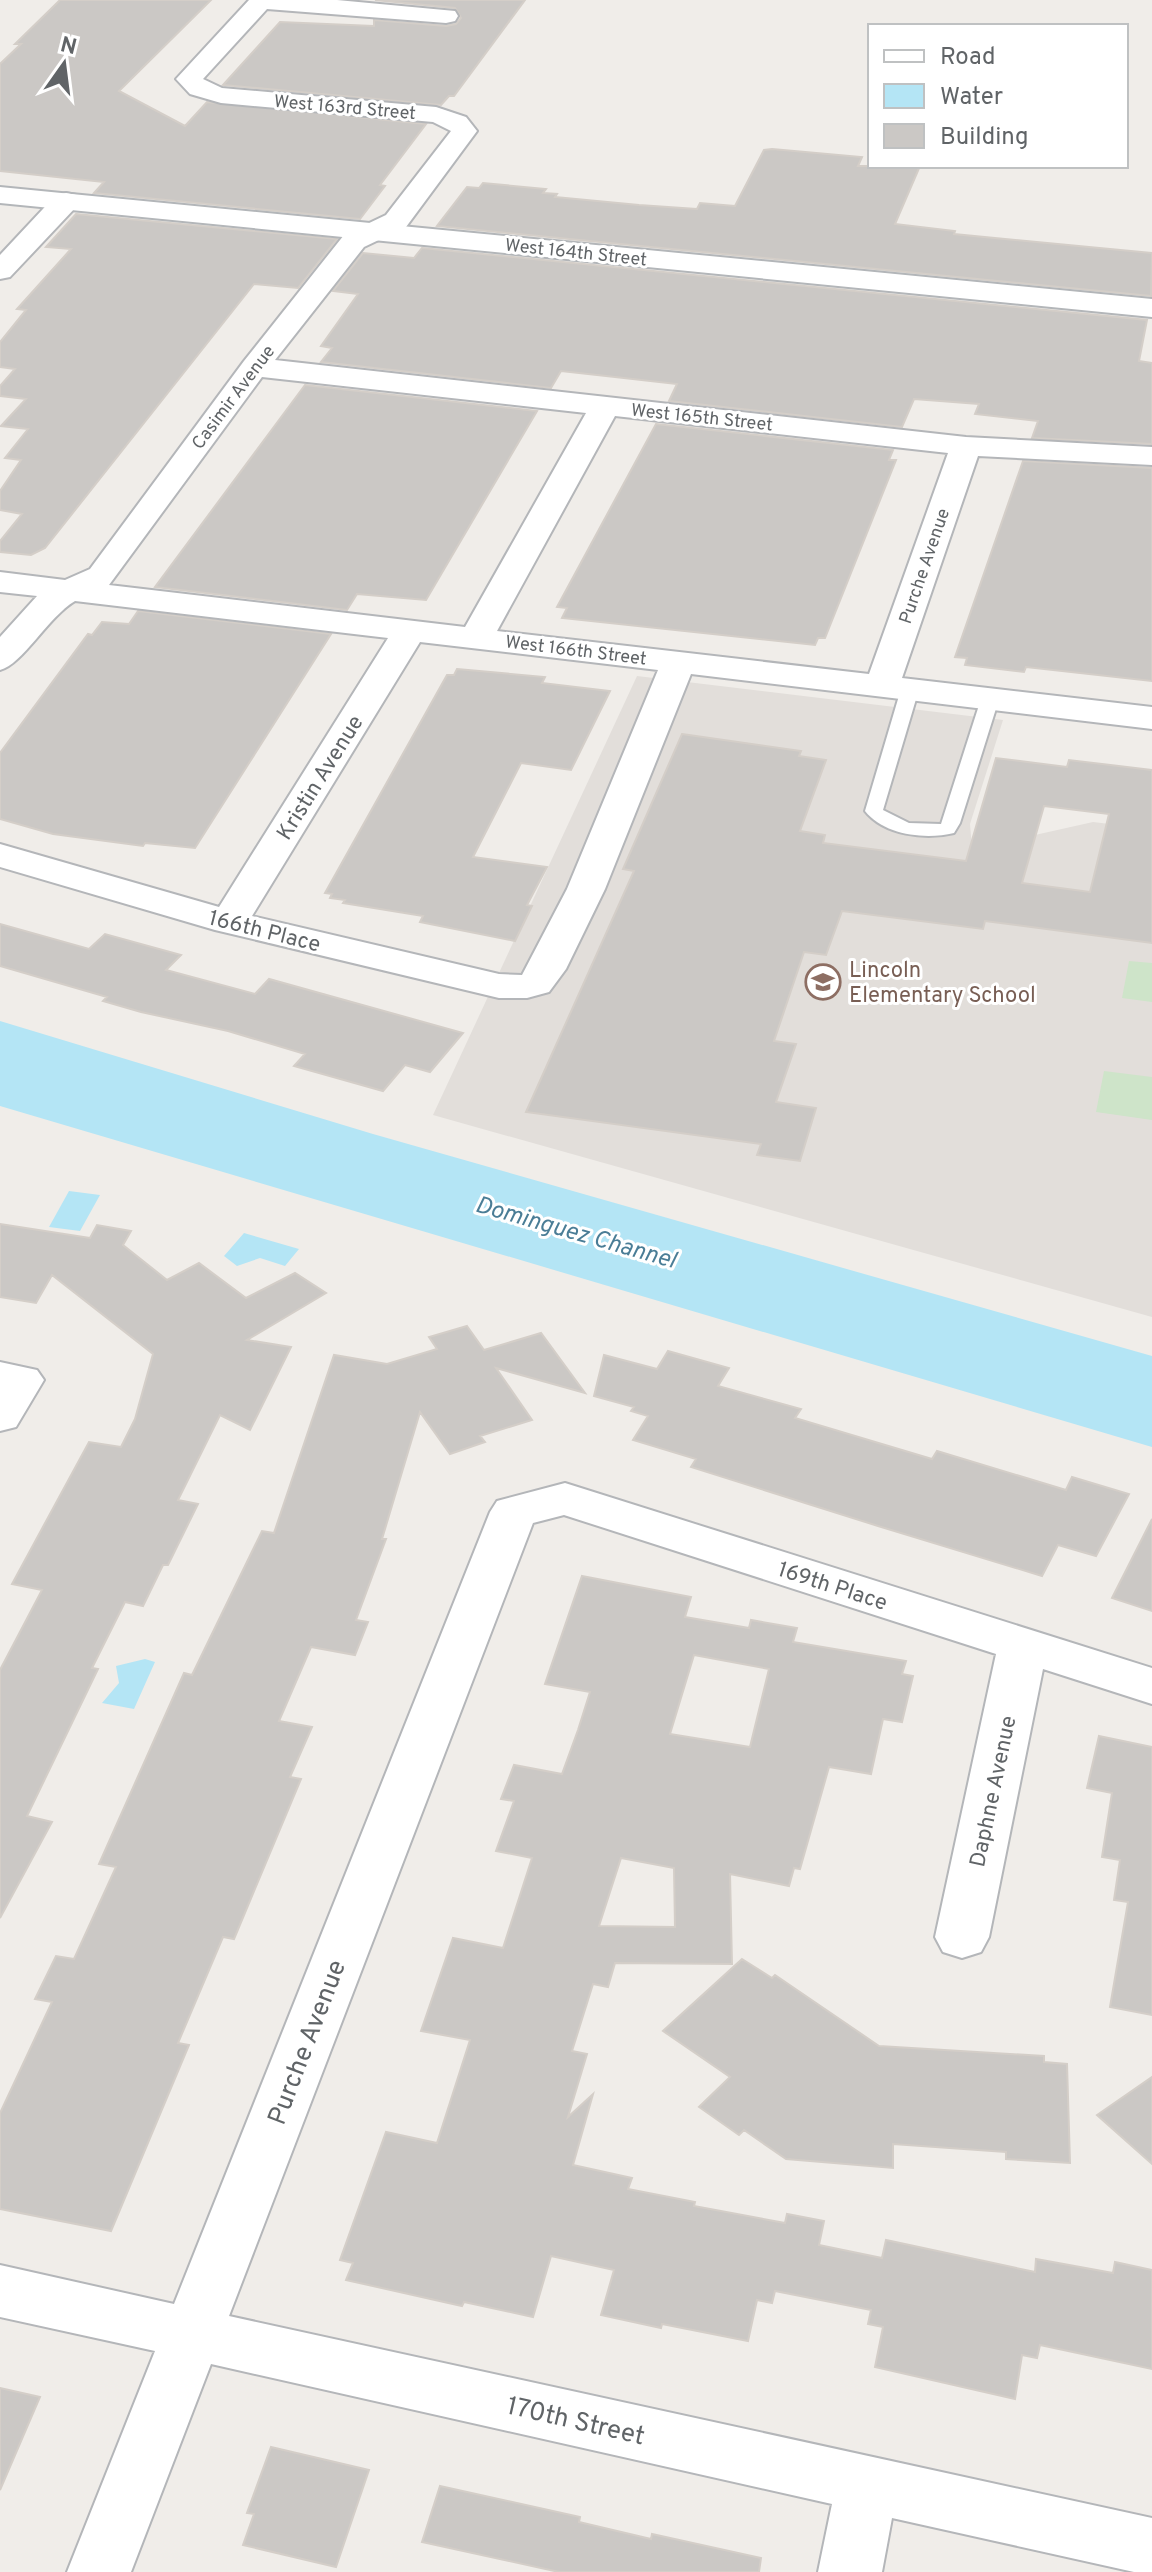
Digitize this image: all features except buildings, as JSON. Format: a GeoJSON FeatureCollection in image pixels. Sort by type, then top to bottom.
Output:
{"type":"FeatureCollection","features":[{"type":"Feature","properties":{"kind":"street"},"geometry":{"type":"LineString","coordinates":[[261,0],[446,16]]}},
{"type":"Feature","properties":{"kind":"street","name":"West 163rd Street"},"geometry":{"type":"LineString","coordinates":[[261,0],[189,79],[199,89],[221,95],[436,115],[457,122],[464,131]]}},
{"type":"Feature","properties":{"kind":"street","name":"Casimir Avenue"},"geometry":{"type":"LineString","coordinates":[[0,660],[44,603],[64,590],[102,576],[254,367],[354,241],[379,232],[396,221],[464,131]]}},
{"type":"Feature","properties":{"kind":"street","name":"West 164th Street"},"geometry":{"type":"LineString","coordinates":[[0,195],[1152,308]]}},
{"type":"Feature","properties":{"kind":"street"},"geometry":{"type":"LineString","coordinates":[[0,271],[66,201]]}},
{"type":"Feature","properties":{"kind":"street","name":"West 165th Street"},"geometry":{"type":"LineString","coordinates":[[254,367],[966,446],[1152,456]]}},
{"type":"Feature","properties":{"kind":"street"},"geometry":{"type":"LineString","coordinates":[[476,638],[605,406]]}},
{"type":"Feature","properties":{"kind":"street","name":"Purche Avenue"},"geometry":{"type":"LineString","coordinates":[[896,688],[966,446]]}},
{"type":"Feature","properties":{"kind":"street","name":"West 166th Street"},"geometry":{"type":"LineString","coordinates":[[0,582],[1152,718]]}},
{"type":"Feature","properties":{"kind":"street","name":"Kristin Avenue"},"geometry":{"type":"LineString","coordinates":[[229,922],[409,632]]}},
{"type":"Feature","properties":{"kind":"street","name":"166th Place"},"geometry":{"type":"LineString","coordinates":[[0,855],[229,922],[499,986],[534,985],[546,975],[584,892],[678,662]]}},
{"type":"Feature","properties":{"kind":"street","name":"169th Place"},"geometry":{"type":"LineString","coordinates":[[514,1512],[565,1499],[1152,1686]]}},
{"type":"Feature","properties":{"kind":"street","name":"Purche Avenue"},"geometry":{"type":"LineString","coordinates":[[99,2572],[514,1512]]}},
{"type":"Feature","properties":{"kind":"street","name":"Daphne Avenue"},"geometry":{"type":"LineString","coordinates":[[962,1937],[1023,1645]]}},
{"type":"Feature","properties":{"kind":"street","name":"170th Street"},"geometry":{"type":"LineString","coordinates":[[0,2291],[1152,2547]]}},
{"type":"Feature","properties":{"kind":"street"},"geometry":{"type":"LineString","coordinates":[[850,2572],[867,2485]]}},
{"type":"Feature","properties":{"kind":"lane"},"geometry":{"type":"LineString","coordinates":[[896,688],[874,811],[881,819],[894,824],[938,830],[947,829],[951,823],[990,699]]}},
{"type":"Feature","properties":{"kind":"shaded area","name":"Lincoln Elementary School"},"geometry":{"type":"Polygon","coordinates":[[[637,676],[1003,720],[970,824],[972,849],[1093,822],[1152,829],[1152,1317],[433,1115],[637,676]]]}},
{"type":"Feature","properties":{"kind":"green space"},"geometry":{"type":"Polygon","coordinates":[[[1129,961],[1152,963],[1152,1002],[1122,998],[1129,961]]]}},
{"type":"Feature","properties":{"kind":"green space"},"geometry":{"type":"Polygon","coordinates":[[[1104,1071],[1152,1077],[1152,1120],[1096,1112],[1104,1071]]]}},
{"type":"Feature","properties":{"kind":"water","name":"Dominguez Channel"},"geometry":{"type":"Polygon","coordinates":[[[0,1021],[373,1134],[1152,1356],[1152,1447],[0,1106],[0,1021]]]}},
{"type":"Feature","properties":{"kind":"water"},"geometry":{"type":"Polygon","coordinates":[[[69,1191],[100,1195],[80,1231],[49,1227],[69,1191]]]}},
{"type":"Feature","properties":{"kind":"water"},"geometry":{"type":"Polygon","coordinates":[[[244,1233],[299,1249],[285,1266],[260,1258],[237,1266],[224,1256],[244,1233]]]}},
{"type":"Feature","properties":{"kind":"water"},"geometry":{"type":"Polygon","coordinates":[[[145,1659],[155,1662],[134,1709],[102,1703],[119,1683],[116,1666],[145,1659]]]}},
{"type":"Feature","properties":{"kind":"place","name":"Lincoln Elementary School"},"geometry":{"type":"Point","coordinates":[823,982]}}]}
